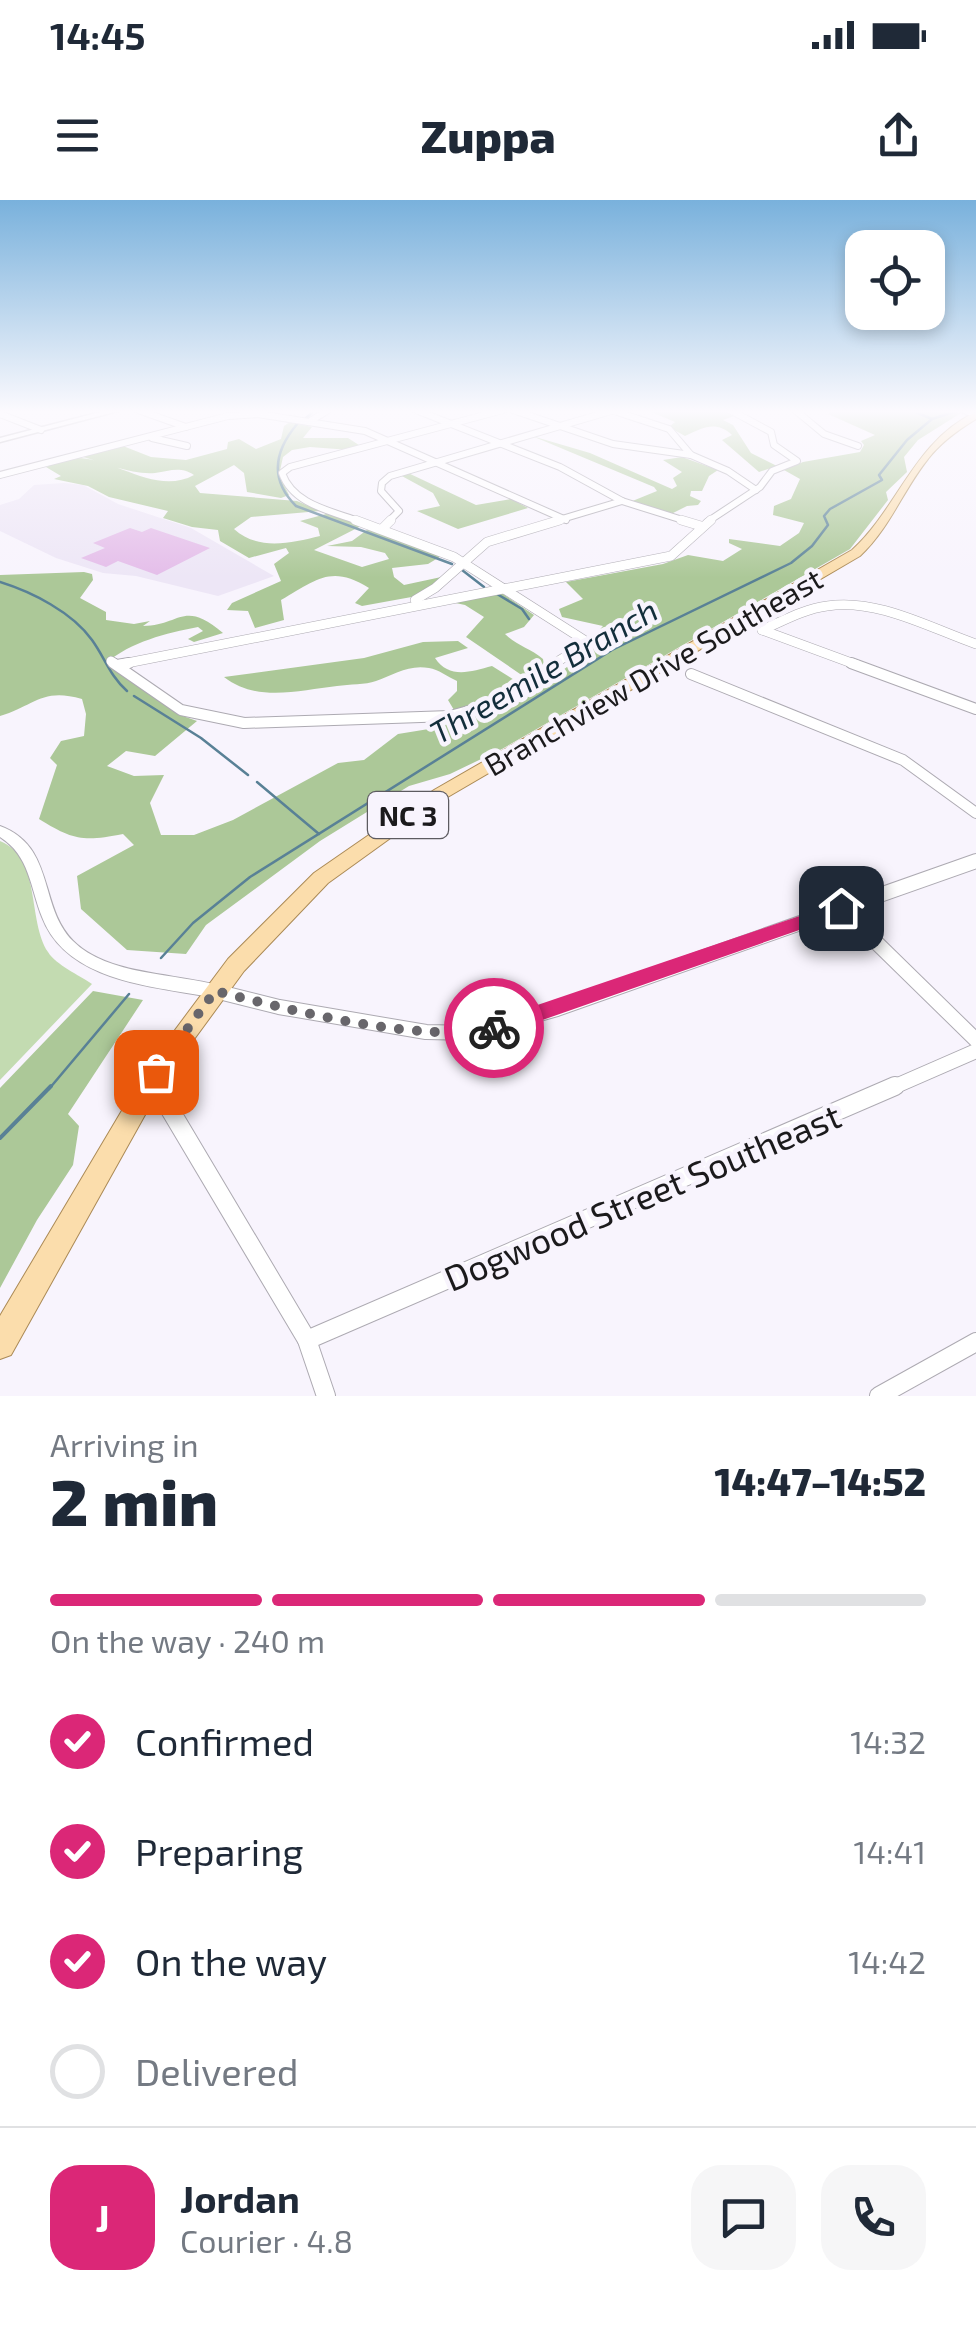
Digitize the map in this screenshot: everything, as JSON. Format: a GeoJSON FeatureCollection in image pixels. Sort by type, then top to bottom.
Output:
{"type":"FeatureCollection","features":[{"type":"Feature","properties":{"kind":"main road","name":"Branchview Drive Southeast"},"geometry":{"type":"LineString","coordinates":[[0,1344],[122,1127],[215,991],[273,924],[321,878],[440,794],[856,552],[884,524],[919,466]]}},
{"type":"Feature","properties":{"kind":"street"},"geometry":{"type":"LineString","coordinates":[[0,475],[36,466]]}},
{"type":"Feature","properties":{"kind":"street"},"geometry":{"type":"LineString","coordinates":[[114,663],[180,710],[224,722],[440,718],[497,702],[585,642],[502,588],[466,559],[307,502],[287,488],[282,473],[298,466]]}},
{"type":"Feature","properties":{"kind":"street"},"geometry":{"type":"LineString","coordinates":[[383,528],[399,511],[381,491],[382,483],[422,466]]}},
{"type":"Feature","properties":{"kind":"street"},"geometry":{"type":"LineString","coordinates":[[443,466],[564,519]]}},
{"type":"Feature","properties":{"kind":"street"},"geometry":{"type":"LineString","coordinates":[[557,466],[625,501],[701,526]]}},
{"type":"Feature","properties":{"kind":"street"},"geometry":{"type":"LineString","coordinates":[[711,466],[756,490]]}},
{"type":"Feature","properties":{"kind":"street"},"geometry":{"type":"LineString","coordinates":[[114,663],[662,559],[682,550],[701,526],[756,490],[772,471],[791,466]]}},
{"type":"Feature","properties":{"kind":"street"},"geometry":{"type":"LineString","coordinates":[[114,663],[412,601],[436,590],[466,559],[504,539],[625,501]]}},
{"type":"Feature","properties":{"kind":"street"},"geometry":{"type":"LineString","coordinates":[[976,644],[848,604],[820,607],[762,630],[976,709]]}},
{"type":"Feature","properties":{"kind":"street"},"geometry":{"type":"LineString","coordinates":[[691,674],[903,760],[976,813]]}},
{"type":"Feature","properties":{"kind":"street"},"geometry":{"type":"LineString","coordinates":[[0,831],[18,840],[30,854],[67,946],[103,966],[280,1006],[426,1032],[473,1033],[557,1008],[976,861]]}},
{"type":"Feature","properties":{"kind":"street"},"geometry":{"type":"LineString","coordinates":[[841,908],[976,1040]]}},
{"type":"Feature","properties":{"kind":"street","name":"Dogwood Street Southeast"},"geometry":{"type":"LineString","coordinates":[[308,1340],[976,1051]]}},
{"type":"Feature","properties":{"kind":"street"},"geometry":{"type":"LineString","coordinates":[[170,1108],[308,1340],[326,1396]]}},
{"type":"Feature","properties":{"kind":"street"},"geometry":{"type":"LineString","coordinates":[[879,1396],[976,1342]]}},
{"type":"Feature","properties":{"kind":"shaded area"},"geometry":{"type":"Polygon","coordinates":[[[34,485],[83,485],[118,504],[191,528],[274,576],[218,596],[136,576],[103,573],[56,558],[0,531],[0,505],[19,499],[34,485]]]}},
{"type":"Feature","properties":{"kind":"green space"},"geometry":{"type":"Polygon","coordinates":[[[232,466],[195,486],[200,493],[297,501],[320,511],[251,517],[234,529],[243,536],[264,543],[286,543],[320,536],[318,528],[300,521],[330,513],[365,524],[314,550],[362,567],[389,559],[385,553],[361,547],[327,546],[352,541],[371,527],[443,555],[428,564],[392,568],[394,577],[404,585],[446,576],[417,596],[362,606],[355,603],[369,588],[344,577],[324,578],[281,600],[284,620],[255,628],[248,611],[227,610],[232,603],[281,581],[274,564],[289,553],[286,548],[249,558],[220,541],[218,530],[163,518],[168,511],[54,479],[61,476],[46,467],[232,466]],[[116,467],[165,481],[194,475],[179,470],[116,467]]]}},
{"type":"Feature","properties":{"kind":"green space"},"geometry":{"type":"Polygon","coordinates":[[[235,466],[281,466],[279,475],[289,495],[281,498],[247,492],[244,473],[235,466]]]}},
{"type":"Feature","properties":{"kind":"green space"},"geometry":{"type":"Polygon","coordinates":[[[603,466],[619,466],[672,489],[677,486],[673,478],[682,472],[672,466],[706,466],[718,470],[709,476],[702,491],[691,491],[690,496],[701,501],[698,505],[669,515],[630,502],[657,491],[603,466]]]}},
{"type":"Feature","properties":{"kind":"green space"},"geometry":{"type":"Polygon","coordinates":[[[752,466],[777,466],[759,472],[752,466]]]}},
{"type":"Feature","properties":{"kind":"green space"},"geometry":{"type":"Polygon","coordinates":[[[794,466],[906,466],[907,472],[886,492],[888,500],[850,549],[502,749],[450,774],[409,786],[320,841],[206,925],[186,954],[127,950],[81,909],[77,876],[134,845],[123,834],[79,837],[39,819],[57,765],[50,758],[61,741],[84,736],[86,714],[82,699],[57,695],[0,716],[0,575],[92,574],[93,580],[80,598],[106,612],[106,620],[134,624],[150,621],[143,626],[190,616],[223,633],[194,642],[188,639],[203,631],[198,627],[174,632],[138,644],[106,663],[180,715],[197,721],[155,756],[126,751],[107,766],[134,776],[164,775],[150,803],[161,835],[194,835],[233,820],[338,763],[364,760],[398,734],[435,728],[499,709],[563,670],[604,639],[595,635],[603,626],[562,617],[559,609],[583,599],[566,582],[663,564],[688,555],[723,561],[742,549],[729,543],[729,539],[780,546],[799,533],[804,523],[773,515],[774,506],[791,499],[800,479],[784,470],[794,466]]]}},
{"type":"Feature","properties":{"kind":"green space"},"geometry":{"type":"Polygon","coordinates":[[[406,472],[476,505],[511,499],[528,508],[458,529],[417,511],[440,506],[433,493],[400,475],[406,472]]]}},
{"type":"Feature","properties":{"kind":"green space"},"geometry":{"type":"Polygon","coordinates":[[[500,592],[534,615],[524,627],[505,634],[543,659],[544,666],[523,676],[466,637],[484,617],[465,605],[446,601],[500,592]]]}},
{"type":"Feature","properties":{"kind":"green space"},"geometry":{"type":"Polygon","coordinates":[[[458,641],[468,648],[435,658],[441,665],[468,672],[492,666],[519,683],[483,703],[454,710],[448,700],[457,691],[457,681],[429,668],[408,669],[367,683],[279,693],[250,690],[224,677],[364,658],[423,642],[458,641]]]}},
{"type":"Feature","properties":{"kind":"green space"},"geometry":{"type":"Polygon","coordinates":[[[0,841],[22,861],[48,952],[92,984],[0,1080],[0,841]]]}},
{"type":"Feature","properties":{"kind":"green space"},"geometry":{"type":"Polygon","coordinates":[[[93,991],[143,1000],[68,1114],[79,1126],[73,1165],[0,1288],[0,1088],[93,991]]]}},
{"type":"Feature","properties":{"kind":"building"},"geometry":{"type":"Polygon","coordinates":[[[130,528],[142,532],[151,528],[210,548],[157,575],[118,561],[106,567],[81,558],[105,548],[93,543],[130,528]]]}},
{"type":"Feature","properties":{"kind":"waterway"},"geometry":{"type":"LineString","coordinates":[[278,466],[282,486],[296,506],[452,564]]}},
{"type":"Feature","properties":{"kind":"waterway","name":"Threemile Branch"},"geometry":{"type":"LineString","coordinates":[[319,834],[612,650],[791,563],[812,546],[828,525],[824,516],[830,509],[882,480],[879,475],[886,466]]}},
{"type":"Feature","properties":{"kind":"waterway"},"geometry":{"type":"LineString","coordinates":[[462,570],[484,587]]}},
{"type":"Feature","properties":{"kind":"waterway"},"geometry":{"type":"LineString","coordinates":[[0,582],[38,597],[74,621],[127,691]]}},
{"type":"Feature","properties":{"kind":"waterway"},"geometry":{"type":"LineString","coordinates":[[497,594],[522,609],[529,619]]}},
{"type":"Feature","properties":{"kind":"waterway"},"geometry":{"type":"LineString","coordinates":[[595,646],[611,650]]}},
{"type":"Feature","properties":{"kind":"waterway"},"geometry":{"type":"LineString","coordinates":[[134,696],[201,738],[248,775]]}},
{"type":"Feature","properties":{"kind":"waterway"},"geometry":{"type":"LineString","coordinates":[[257,782],[319,834]]}},
{"type":"Feature","properties":{"kind":"waterway","name":"Threemile Branch"},"geometry":{"type":"LineString","coordinates":[[161,958],[193,923],[250,877],[319,834]]}},
{"type":"Feature","properties":{"kind":"waterway","name":"Threemile Branch"},"geometry":{"type":"LineString","coordinates":[[49,1089],[129,994]]}},
{"type":"Feature","properties":{"kind":"waterway","name":"Threemile Branch"},"geometry":{"type":"LineString","coordinates":[[0,1138],[51,1086]]}},
{"type":"Feature","properties":{"kind":"way so far"},"geometry":{"type":"LineString","coordinates":[[156,1072],[215,991],[426,1032],[456,1034],[494,1028]]}},
{"type":"Feature","properties":{"kind":"route"},"geometry":{"type":"LineString","coordinates":[[494,1028],[841,908]]}}]}
